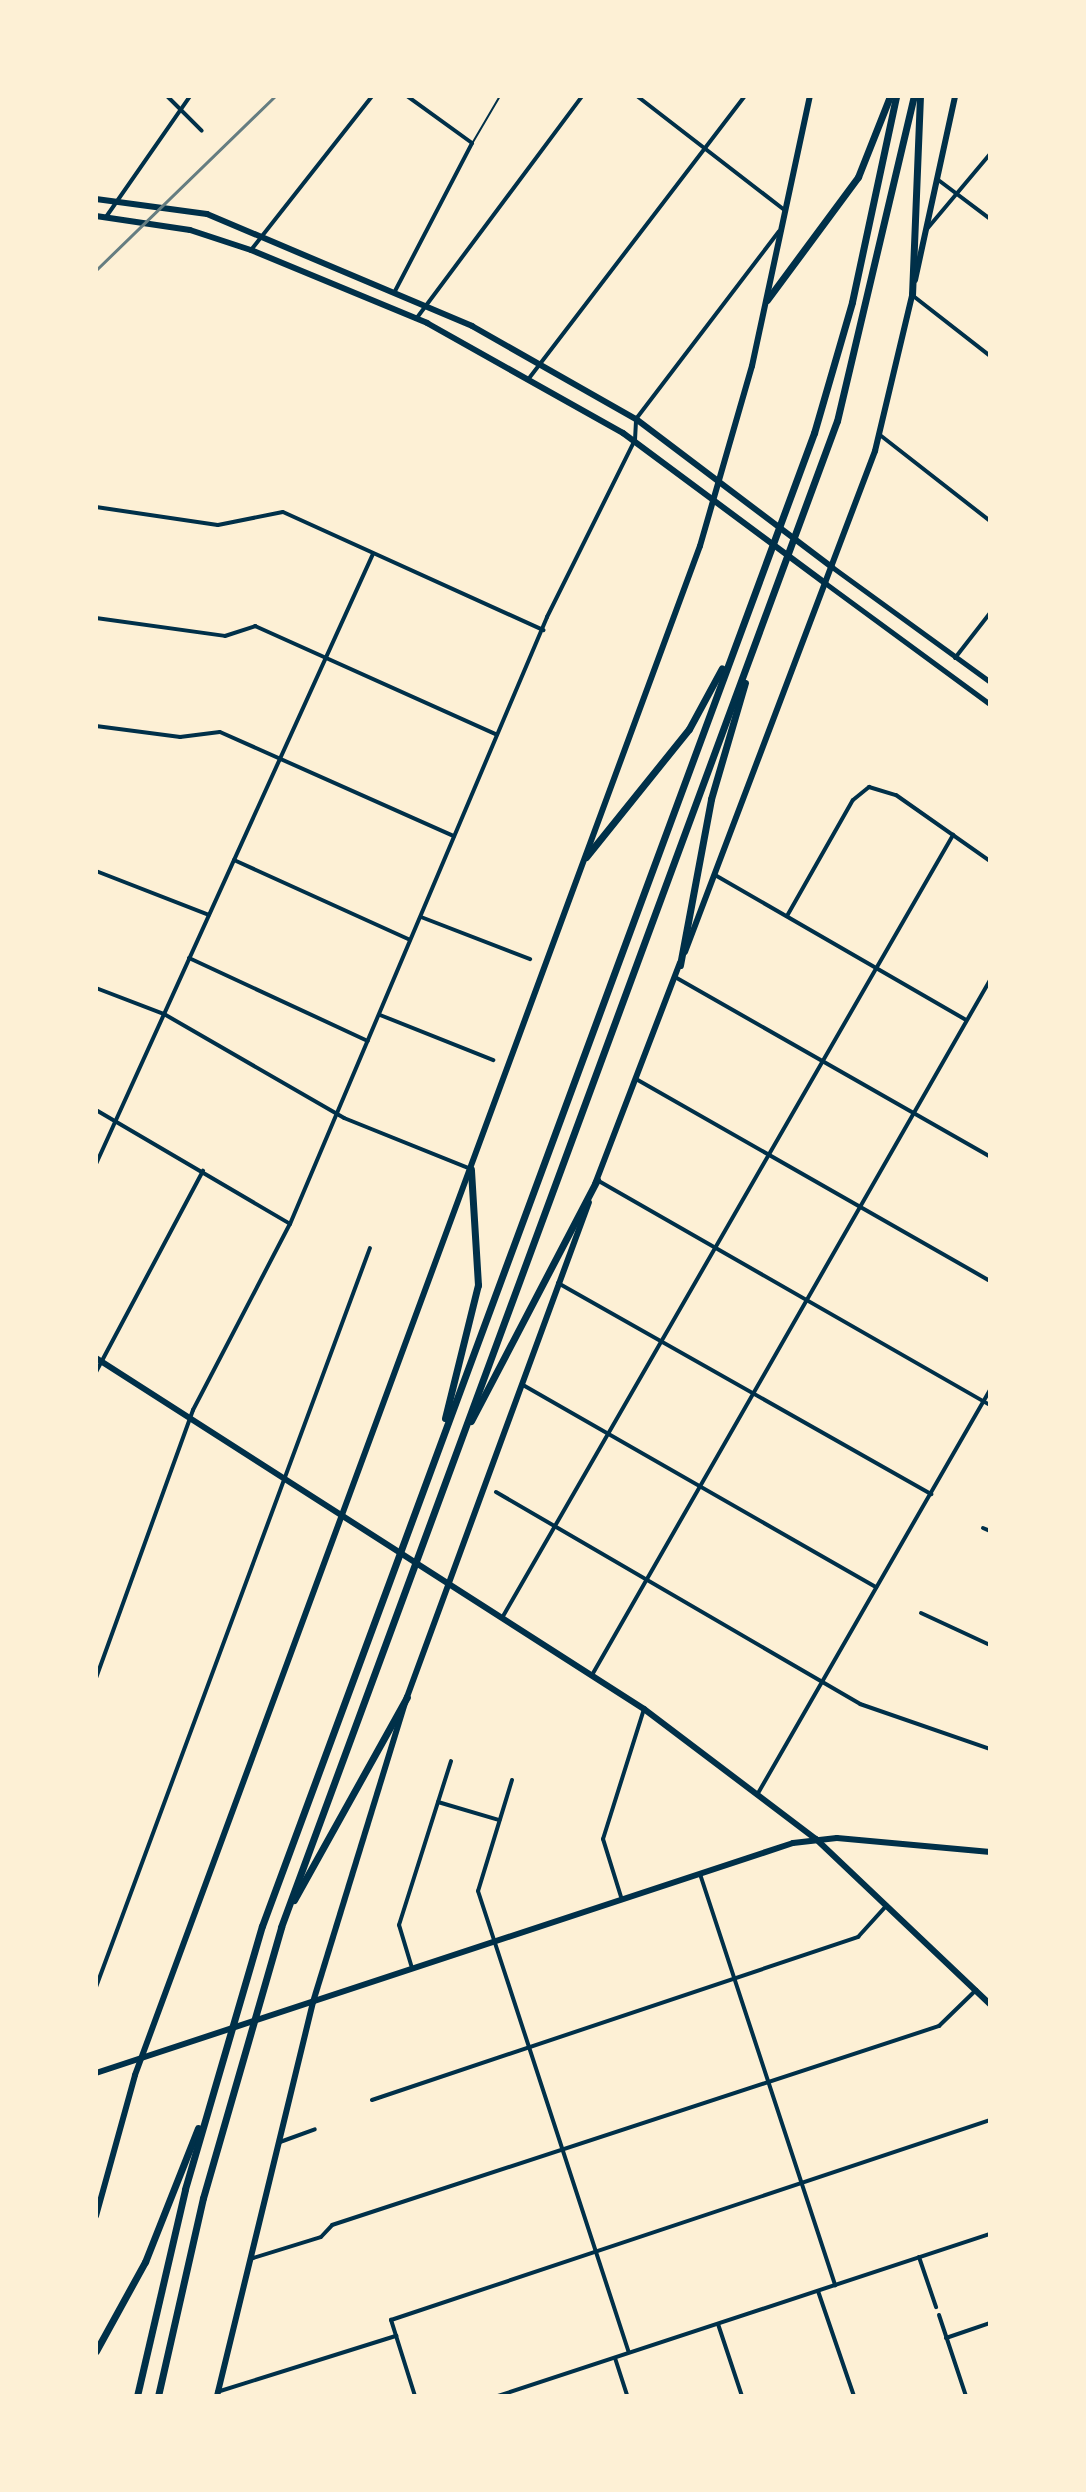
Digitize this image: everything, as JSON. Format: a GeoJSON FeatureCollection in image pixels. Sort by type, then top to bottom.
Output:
{"type":"FeatureCollection","features":[{"type":"Feature","properties":{"kind":"highway"},"geometry":{"type":"LineString","coordinates":[[767,300],[858,177],[893,96]]}},
{"type":"Feature","properties":{"kind":"highway"},"geometry":{"type":"LineString","coordinates":[[137,2396],[212,2093],[274,1893],[737,642],[835,368],[893,96]]}},
{"type":"Feature","properties":{"kind":"highway"},"geometry":{"type":"LineString","coordinates":[[912,295],[917,96]]}},
{"type":"Feature","properties":{"kind":"highway"},"geometry":{"type":"LineString","coordinates":[[160,2396],[172,2329],[281,1927],[848,387],[917,96]]}},
{"type":"Feature","properties":{"kind":"highway"},"geometry":{"type":"LineString","coordinates":[[586,857],[689,729],[737,642]]}},
{"type":"Feature","properties":{"kind":"highway"},"geometry":{"type":"LineString","coordinates":[[680,965],[711,799],[752,652]]}},
{"type":"Feature","properties":{"kind":"highway"},"geometry":{"type":"LineString","coordinates":[[433,1460],[477,1296],[471,1169]]}},
{"type":"Feature","properties":{"kind":"highway"},"geometry":{"type":"LineString","coordinates":[[457,1448],[597,1180]]}},
{"type":"Feature","properties":{"kind":"highway"},"geometry":{"type":"LineString","coordinates":[[281,1927],[407,1697]]}},
{"type":"Feature","properties":{"kind":"highway"},"geometry":{"type":"LineString","coordinates":[[96,2351],[145,2262],[212,2093]]}},
{"type":"Feature","properties":{"kind":"main road"},"geometry":{"type":"LineString","coordinates":[[96,2216],[141,2058],[586,857],[716,497],[767,300],[810,96]]}},
{"type":"Feature","properties":{"kind":"main road"},"geometry":{"type":"LineString","coordinates":[[217,2394],[313,2002],[444,1583],[880,435],[955,96]]}},
{"type":"Feature","properties":{"kind":"main road"},"geometry":{"type":"LineString","coordinates":[[96,199],[207,214],[263,235],[394,293],[428,304],[636,419],[832,567]]}},
{"type":"Feature","properties":{"kind":"main road"},"geometry":{"type":"LineString","coordinates":[[96,216],[190,230],[251,250],[416,319],[530,377],[635,440],[716,497],[825,583]]}},
{"type":"Feature","properties":{"kind":"main road"},"geometry":{"type":"LineString","coordinates":[[99,1360],[189,1422],[644,1709],[816,1839],[976,1990],[987,1996],[990,2004]]}},
{"type":"Feature","properties":{"kind":"main road"},"geometry":{"type":"LineString","coordinates":[[96,2073],[700,1874],[816,1839],[990,1852]]}},
{"type":"Feature","properties":{"kind":"street"},"geometry":{"type":"LineString","coordinates":[[167,96],[202,131]]}},
{"type":"Feature","properties":{"kind":"street"},"geometry":{"type":"LineString","coordinates":[[106,217],[190,96]]}},
{"type":"Feature","properties":{"kind":"street"},"geometry":{"type":"LineString","coordinates":[[251,250],[372,96]]}},
{"type":"Feature","properties":{"kind":"street"},"geometry":{"type":"LineString","coordinates":[[394,293],[472,143],[407,96]]}},
{"type":"Feature","properties":{"kind":"street"},"geometry":{"type":"LineString","coordinates":[[416,319],[582,96]]}},
{"type":"Feature","properties":{"kind":"street"},"geometry":{"type":"LineString","coordinates":[[637,96],[786,211]]}},
{"type":"Feature","properties":{"kind":"street"},"geometry":{"type":"LineString","coordinates":[[530,377],[745,96]]}},
{"type":"Feature","properties":{"kind":"street"},"geometry":{"type":"LineString","coordinates":[[926,229],[990,154]]}},
{"type":"Feature","properties":{"kind":"street"},"geometry":{"type":"LineString","coordinates":[[937,179],[990,219]]}},
{"type":"Feature","properties":{"kind":"street"},"geometry":{"type":"LineString","coordinates":[[96,1678],[189,1422],[290,1224],[543,630],[635,440],[636,419],[783,226]]}},
{"type":"Feature","properties":{"kind":"street"},"geometry":{"type":"LineString","coordinates":[[912,295],[990,356]]}},
{"type":"Feature","properties":{"kind":"street"},"geometry":{"type":"LineString","coordinates":[[880,435],[990,521]]}},
{"type":"Feature","properties":{"kind":"street"},"geometry":{"type":"LineString","coordinates":[[96,507],[218,525],[283,512],[543,630]]}},
{"type":"Feature","properties":{"kind":"street"},"geometry":{"type":"LineString","coordinates":[[96,1164],[373,554]]}},
{"type":"Feature","properties":{"kind":"street"},"geometry":{"type":"LineString","coordinates":[[832,567],[990,682]]}},
{"type":"Feature","properties":{"kind":"street"},"geometry":{"type":"LineString","coordinates":[[825,583],[990,704]]}},
{"type":"Feature","properties":{"kind":"street"},"geometry":{"type":"LineString","coordinates":[[955,658],[990,613]]}},
{"type":"Feature","properties":{"kind":"street"},"geometry":{"type":"LineString","coordinates":[[96,618],[225,636],[255,626],[497,735]]}},
{"type":"Feature","properties":{"kind":"street"},"geometry":{"type":"LineString","coordinates":[[96,726],[180,737],[220,732],[455,837]]}},
{"type":"Feature","properties":{"kind":"street"},"geometry":{"type":"LineString","coordinates":[[787,916],[853,800],[869,787],[896,795],[990,861]]}},
{"type":"Feature","properties":{"kind":"street"},"geometry":{"type":"LineString","coordinates":[[502,1618],[953,835]]}},
{"type":"Feature","properties":{"kind":"street"},"geometry":{"type":"LineString","coordinates":[[234,860],[411,941]]}},
{"type":"Feature","properties":{"kind":"street"},"geometry":{"type":"LineString","coordinates":[[96,871],[209,915]]}},
{"type":"Feature","properties":{"kind":"street"},"geometry":{"type":"LineString","coordinates":[[715,875],[967,1020]]}},
{"type":"Feature","properties":{"kind":"street"},"geometry":{"type":"LineString","coordinates":[[421,917],[530,959]]}},
{"type":"Feature","properties":{"kind":"street"},"geometry":{"type":"LineString","coordinates":[[189,958],[368,1041]]}},
{"type":"Feature","properties":{"kind":"street"},"geometry":{"type":"LineString","coordinates":[[675,977],[990,1157]]}},
{"type":"Feature","properties":{"kind":"street"},"geometry":{"type":"LineString","coordinates":[[592,1675],[990,980]]}},
{"type":"Feature","properties":{"kind":"street"},"geometry":{"type":"LineString","coordinates":[[96,988],[164,1014],[337,1113],[471,1169]]}},
{"type":"Feature","properties":{"kind":"street"},"geometry":{"type":"LineString","coordinates":[[380,1015],[493,1060]]}},
{"type":"Feature","properties":{"kind":"street"},"geometry":{"type":"LineString","coordinates":[[636,1079],[990,1281]]}},
{"type":"Feature","properties":{"kind":"street"},"geometry":{"type":"LineString","coordinates":[[96,1110],[290,1224]]}},
{"type":"Feature","properties":{"kind":"street"},"geometry":{"type":"LineString","coordinates":[[96,1372],[99,1360],[203,1171]]}},
{"type":"Feature","properties":{"kind":"street"},"geometry":{"type":"LineString","coordinates":[[597,1180],[990,1405]]}},
{"type":"Feature","properties":{"kind":"street"},"geometry":{"type":"LineString","coordinates":[[96,1987],[98,1973],[370,1248]]}},
{"type":"Feature","properties":{"kind":"street"},"geometry":{"type":"LineString","coordinates":[[558,1283],[931,1494]]}},
{"type":"Feature","properties":{"kind":"street"},"geometry":{"type":"LineString","coordinates":[[520,1383],[877,1587]]}},
{"type":"Feature","properties":{"kind":"street"},"geometry":{"type":"LineString","coordinates":[[757,1795],[990,1390]]}},
{"type":"Feature","properties":{"kind":"street"},"geometry":{"type":"LineString","coordinates":[[496,1492],[860,1704],[990,1749]]}},
{"type":"Feature","properties":{"kind":"street"},"geometry":{"type":"LineString","coordinates":[[983,1528],[990,1531]]}},
{"type":"Feature","properties":{"kind":"street"},"geometry":{"type":"LineString","coordinates":[[921,1613],[990,1645]]}},
{"type":"Feature","properties":{"kind":"street"},"geometry":{"type":"LineString","coordinates":[[622,1900],[603,1839],[644,1709]]}},
{"type":"Feature","properties":{"kind":"street"},"geometry":{"type":"LineString","coordinates":[[412,1968],[399,1925],[451,1761]]}},
{"type":"Feature","properties":{"kind":"street"},"geometry":{"type":"LineString","coordinates":[[512,1780],[478,1891],[629,2352]]}},
{"type":"Feature","properties":{"kind":"street"},"geometry":{"type":"LineString","coordinates":[[438,1802],[499,1820]]}},
{"type":"Feature","properties":{"kind":"street"},"geometry":{"type":"LineString","coordinates":[[700,1874],[835,2285]]}},
{"type":"Feature","properties":{"kind":"street"},"geometry":{"type":"LineString","coordinates":[[372,2100],[858,1937],[887,1905]]}},
{"type":"Feature","properties":{"kind":"street"},"geometry":{"type":"LineString","coordinates":[[250,2259],[563,2148],[939,2026],[976,1990]]}},
{"type":"Feature","properties":{"kind":"street"},"geometry":{"type":"LineString","coordinates":[[415,2396],[391,2320],[990,2120]]}},
{"type":"Feature","properties":{"kind":"street"},"geometry":{"type":"LineString","coordinates":[[278,2143],[315,2129]]}},
{"type":"Feature","properties":{"kind":"street"},"geometry":{"type":"LineString","coordinates":[[498,2396],[512,2394],[629,2352],[990,2234]]}},
{"type":"Feature","properties":{"kind":"street"},"geometry":{"type":"LineString","coordinates":[[919,2257],[936,2307]]}},
{"type":"Feature","properties":{"kind":"street"},"geometry":{"type":"LineString","coordinates":[[818,2291],[854,2396]]}},
{"type":"Feature","properties":{"kind":"street"},"geometry":{"type":"LineString","coordinates":[[939,2315],[966,2396]]}},
{"type":"Feature","properties":{"kind":"street"},"geometry":{"type":"LineString","coordinates":[[946,2338],[990,2323]]}},
{"type":"Feature","properties":{"kind":"street"},"geometry":{"type":"LineString","coordinates":[[718,2324],[742,2396]]}},
{"type":"Feature","properties":{"kind":"street"},"geometry":{"type":"LineString","coordinates":[[217,2394],[396,2336]]}},
{"type":"Feature","properties":{"kind":"street"},"geometry":{"type":"LineString","coordinates":[[615,2358],[627,2396]]}},
{"type":"Feature","properties":{"kind":"lane"},"geometry":{"type":"LineString","coordinates":[[472,143],[500,96]]}},
{"type":"Feature","properties":{"kind":"railway"},"geometry":{"type":"LineString","coordinates":[[96,270],[275,96]]}}]}
